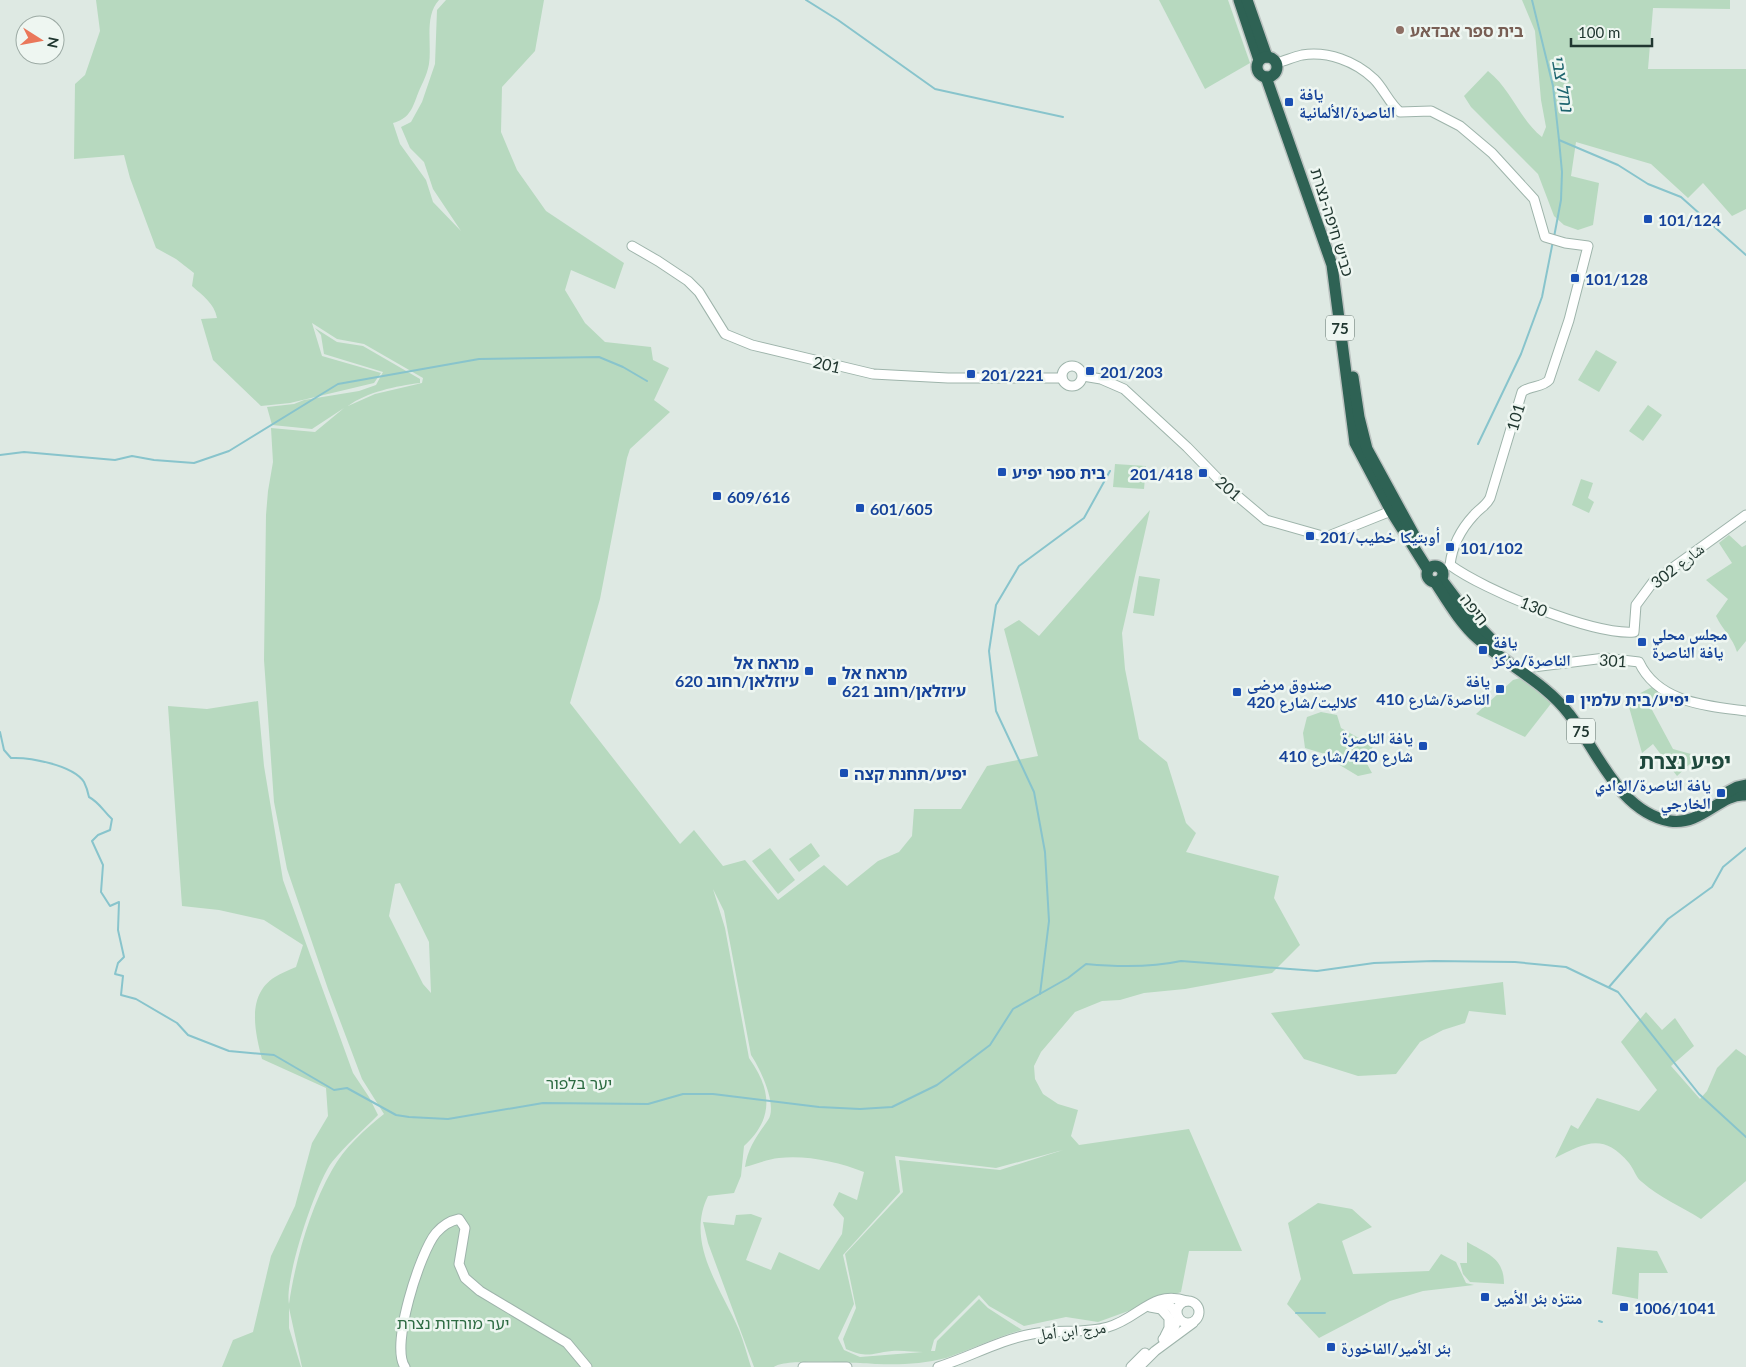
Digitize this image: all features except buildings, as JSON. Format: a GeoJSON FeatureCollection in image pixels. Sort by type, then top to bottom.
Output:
{"type":"FeatureCollection","features":[{"type":"Feature","properties":{"kind":"highway","name":"כביש חיפה-נצרת"},"geometry":{"type":"LineString","coordinates":[[1239,0],[1268,67]]}},
{"type":"Feature","properties":{"kind":"highway","name":"כביש חיפה-נצרת"},"geometry":{"type":"LineString","coordinates":[[1247,0],[1268,67],[1340,263],[1351,362],[1363,436],[1367,449],[1395,510],[1438,572]]}},
{"type":"Feature","properties":{"kind":"highway","name":"חיפה"},"geometry":{"type":"LineString","coordinates":[[1438,572],[1488,637],[1573,707],[1618,774],[1635,794],[1656,808],[1672,814],[1692,812],[1736,787],[1745,791]]}},
{"type":"Feature","properties":{"kind":"highway","name":"חיפה"},"geometry":{"type":"LineString","coordinates":[[1438,572],[1462,623],[1478,639],[1555,698],[1569,713],[1613,778],[1640,809],[1671,821],[1684,821],[1696,818],[1745,791]]}},
{"type":"Feature","properties":{"kind":"street","name":"101"},"geometry":{"type":"LineString","coordinates":[[1268,67],[1300,56],[1315,54],[1334,56],[1351,63],[1374,79],[1400,112],[1422,110],[1452,120],[1492,153],[1534,199],[1545,236],[1565,243],[1588,246],[1569,320],[1549,380],[1546,384],[1528,388],[1522,392],[1490,498],[1487,504],[1475,513],[1466,524],[1438,572]]}},
{"type":"Feature","properties":{"kind":"street","name":"201"},"geometry":{"type":"LineString","coordinates":[[632,246],[688,281],[699,292],[725,334],[752,345],[873,374],[948,378],[1062,378]]}},
{"type":"Feature","properties":{"kind":"street"},"geometry":{"type":"LineString","coordinates":[[1073,366],[1080,370],[1083,376],[1079,383],[1072,387],[1066,384],[1062,378],[1064,370],[1073,366]]}},
{"type":"Feature","properties":{"kind":"street","name":"201"},"geometry":{"type":"LineString","coordinates":[[1083,376],[1101,379],[1124,389],[1187,447],[1222,483],[1266,520],[1326,536],[1395,510]]}},
{"type":"Feature","properties":{"kind":"street","name":"شارع 302"},"geometry":{"type":"LineString","coordinates":[[1634,632],[1636,606],[1653,582],[1746,515]]}},
{"type":"Feature","properties":{"kind":"street","name":"130"},"geometry":{"type":"LineString","coordinates":[[1438,572],[1473,580],[1540,609],[1616,631],[1634,632]]}},
{"type":"Feature","properties":{"kind":"street","name":"301"},"geometry":{"type":"LineString","coordinates":[[1525,668],[1597,658],[1639,662],[1651,678],[1679,698],[1711,707],[1746,711]]}},
{"type":"Feature","properties":{"kind":"street"},"geometry":{"type":"LineString","coordinates":[[404,1367],[400,1358],[402,1329],[424,1252],[436,1233],[446,1223],[458,1219],[465,1228],[460,1264],[465,1278],[480,1291],[566,1343],[587,1367]]}},
{"type":"Feature","properties":{"kind":"street","name":"مرج ابن أمل"},"geometry":{"type":"LineString","coordinates":[[938,1367],[998,1343],[1030,1334],[1108,1327],[1134,1316],[1166,1296],[1187,1301]]}},
{"type":"Feature","properties":{"kind":"street"},"geometry":{"type":"LineString","coordinates":[[1131,1367],[1173,1330],[1178,1306],[1187,1301],[1194,1302],[1199,1309],[1198,1317],[1193,1323],[1155,1351],[1139,1367]]}},
{"type":"Feature","properties":{"kind":"street","name":"مرج ابن أمل"},"geometry":{"type":"LineString","coordinates":[[1147,1308],[1157,1304],[1166,1304],[1174,1308],[1177,1316]]}},
{"type":"Feature","properties":{"kind":"street"},"geometry":{"type":"LineString","coordinates":[[1147,1308],[1161,1309],[1169,1318],[1169,1328],[1162,1340]]}},
{"type":"Feature","properties":{"kind":"street"},"geometry":{"type":"LineString","coordinates":[[1177,1316],[1185,1324],[1193,1323]]}},
{"type":"Feature","properties":{"kind":"street"},"geometry":{"type":"LineString","coordinates":[[803,1367],[846,1367]]}},
{"type":"Feature","properties":{"kind":"green space"},"geometry":{"type":"Polygon","coordinates":[[[96,0],[439,0],[434,7],[430,22],[430,56],[425,76],[409,113],[393,123],[400,144],[426,180],[433,202],[461,231],[433,189],[424,162],[410,148],[401,127],[411,122],[422,102],[435,64],[437,10],[446,0],[544,0],[535,51],[502,87],[501,132],[517,170],[546,211],[624,263],[615,289],[571,270],[565,290],[585,323],[605,342],[651,347],[653,360],[669,368],[654,400],[670,412],[630,449],[627,458],[600,599],[570,703],[680,844],[694,830],[723,866],[745,860],[778,900],[824,865],[847,886],[878,861],[899,852],[912,836],[914,809],[961,809],[987,766],[1038,756],[1004,629],[1019,620],[1039,636],[1150,510],[1122,633],[1125,669],[1139,739],[1167,762],[1186,823],[1196,833],[1186,852],[1279,876],[1274,898],[1300,945],[1272,973],[1185,989],[1144,993],[1120,1000],[1102,1001],[1075,1012],[1041,1052],[1034,1066],[1035,1079],[1043,1094],[1058,1104],[1078,1110],[1071,1136],[1079,1145],[1189,1129],[1242,1251],[1189,1251],[1181,1292],[1098,1322],[1066,1317],[1024,1326],[989,1306],[979,1295],[934,1340],[931,1351],[935,1351],[937,1341],[979,1299],[988,1308],[1022,1330],[946,1358],[929,1362],[894,1364],[806,1362],[780,1364],[774,1367],[754,1367],[708,1243],[703,1222],[734,1225],[736,1215],[751,1214],[762,1218],[746,1260],[771,1270],[779,1252],[819,1270],[842,1234],[844,1218],[833,1205],[839,1192],[857,1200],[864,1172],[833,1162],[790,1157],[766,1160],[745,1167],[751,1148],[771,1114],[771,1106],[767,1087],[751,1055],[724,911],[713,889],[725,928],[749,1058],[762,1081],[766,1104],[765,1115],[761,1125],[744,1146],[741,1176],[734,1193],[708,1196],[702,1214],[701,1231],[708,1265],[739,1330],[751,1367],[302,1367],[289,1308],[289,1328],[301,1367],[222,1367],[233,1340],[253,1332],[271,1256],[295,1206],[312,1143],[328,1116],[326,1088],[262,1059],[255,1026],[256,1004],[260,994],[275,977],[296,967],[303,945],[264,920],[219,910],[182,906],[168,706],[207,709],[258,701],[264,766],[283,880],[353,1073],[378,1115],[337,1156],[325,1173],[310,1210],[296,1254],[291,1274],[289,1304],[304,1236],[324,1185],[337,1162],[349,1147],[384,1114],[362,1079],[328,989],[287,869],[274,802],[264,660],[266,515],[273,462],[271,428],[315,432],[344,408],[312,429],[272,425],[267,407],[294,404],[304,400],[359,391],[376,385],[383,372],[324,354],[321,335],[315,328],[337,342],[363,346],[420,379],[420,383],[382,390],[348,406],[375,394],[422,383],[423,378],[364,344],[337,339],[312,323],[322,356],[381,373],[374,383],[290,403],[261,406],[213,360],[201,319],[217,318],[216,313],[208,300],[192,286],[194,273],[176,259],[156,248],[130,178],[124,155],[74,159],[75,84],[85,75],[100,31],[96,0]],[[400,883],[395,884],[389,916],[423,984],[431,993],[429,942],[400,883]],[[1063,1150],[996,1168],[895,1156],[900,1192],[843,1255],[854,1304],[838,1338],[844,1350],[860,1357],[923,1352],[896,1351],[860,1354],[846,1349],[843,1339],[856,1308],[845,1254],[903,1192],[899,1160],[1000,1170],[1063,1150]]]}},
{"type":"Feature","properties":{"kind":"green space"},"geometry":{"type":"Polygon","coordinates":[[[1159,0],[1228,0],[1250,63],[1205,89],[1159,0]]]}},
{"type":"Feature","properties":{"kind":"green space"},"geometry":{"type":"Polygon","coordinates":[[[1522,0],[1730,0],[1730,9],[1653,8],[1648,69],[1746,69],[1746,209],[1732,216],[1703,183],[1688,198],[1651,164],[1576,142],[1571,176],[1599,183],[1593,225],[1578,230],[1564,225],[1554,216],[1538,174],[1471,107],[1464,96],[1488,71],[1496,78],[1534,130],[1542,137],[1546,127],[1541,100],[1535,31],[1522,0]]]}},
{"type":"Feature","properties":{"kind":"green space"},"geometry":{"type":"Polygon","coordinates":[[[1596,350],[1617,362],[1599,392],[1578,380],[1596,350]]]}},
{"type":"Feature","properties":{"kind":"green space"},"geometry":{"type":"Polygon","coordinates":[[[1648,405],[1662,415],[1643,441],[1629,431],[1648,405]]]}},
{"type":"Feature","properties":{"kind":"green space"},"geometry":{"type":"Polygon","coordinates":[[[1115,464],[1146,466],[1144,489],[1113,487],[1115,464]]]}},
{"type":"Feature","properties":{"kind":"green space"},"geometry":{"type":"Polygon","coordinates":[[[1581,479],[1593,483],[1588,498],[1594,502],[1589,513],[1572,505],[1581,479]]]}},
{"type":"Feature","properties":{"kind":"green space"},"geometry":{"type":"Polygon","coordinates":[[[1729,535],[1742,547],[1746,545],[1746,641],[1737,652],[1733,642],[1716,616],[1728,599],[1706,580],[1732,563],[1719,543],[1729,535]]]}},
{"type":"Feature","properties":{"kind":"green space"},"geometry":{"type":"Polygon","coordinates":[[[1139,576],[1160,579],[1154,616],[1133,613],[1139,576]]]}},
{"type":"Feature","properties":{"kind":"green space"},"geometry":{"type":"Polygon","coordinates":[[[1520,678],[1553,701],[1525,737],[1476,714],[1513,680],[1520,678]]]}},
{"type":"Feature","properties":{"kind":"green space"},"geometry":{"type":"Polygon","coordinates":[[[1654,686],[1667,695],[1651,708],[1673,749],[1691,754],[1692,762],[1677,776],[1653,744],[1642,753],[1627,700],[1654,686]]]}},
{"type":"Feature","properties":{"kind":"green space"},"geometry":{"type":"Polygon","coordinates":[[[1321,712],[1337,715],[1341,728],[1373,746],[1366,762],[1372,773],[1358,776],[1338,764],[1335,757],[1305,748],[1303,733],[1307,717],[1321,712]]]}},
{"type":"Feature","properties":{"kind":"green space"},"geometry":{"type":"Polygon","coordinates":[[[811,843],[820,856],[799,872],[789,859],[811,843]]]}},
{"type":"Feature","properties":{"kind":"green space"},"geometry":{"type":"Polygon","coordinates":[[[770,848],[795,880],[778,894],[752,861],[770,848]]]}},
{"type":"Feature","properties":{"kind":"green space"},"geometry":{"type":"Polygon","coordinates":[[[1503,982],[1506,1015],[1469,1011],[1465,1023],[1443,1030],[1420,1042],[1396,1074],[1358,1076],[1304,1059],[1271,1013],[1503,982]]]}},
{"type":"Feature","properties":{"kind":"green space"},"geometry":{"type":"Polygon","coordinates":[[[1646,1012],[1662,1030],[1675,1018],[1694,1046],[1671,1066],[1700,1099],[1707,1091],[1717,1068],[1736,1049],[1746,1056],[1746,1181],[1701,1219],[1663,1197],[1640,1180],[1629,1163],[1611,1147],[1594,1143],[1576,1148],[1555,1158],[1571,1125],[1578,1129],[1597,1098],[1639,1111],[1657,1090],[1621,1042],[1646,1012]]]}},
{"type":"Feature","properties":{"kind":"green space"},"geometry":{"type":"Polygon","coordinates":[[[1318,1203],[1352,1209],[1372,1227],[1342,1241],[1353,1274],[1429,1271],[1441,1254],[1456,1262],[1466,1283],[1474,1285],[1423,1291],[1390,1301],[1319,1338],[1287,1304],[1301,1279],[1288,1223],[1318,1203]]]}},
{"type":"Feature","properties":{"kind":"green space"},"geometry":{"type":"Polygon","coordinates":[[[1467,1242],[1498,1262],[1504,1284],[1470,1282],[1463,1274],[1460,1263],[1467,1263],[1467,1242]]]}},
{"type":"Feature","properties":{"kind":"green space"},"geometry":{"type":"Polygon","coordinates":[[[1617,1247],[1657,1251],[1668,1273],[1639,1273],[1638,1299],[1612,1294],[1617,1247]]]}},
{"type":"Feature","properties":{"kind":"waterway"},"geometry":{"type":"LineString","coordinates":[[806,0],[838,20],[935,89],[1063,117]]}},
{"type":"Feature","properties":{"kind":"waterway","name":"נחל צבי"},"geometry":{"type":"LineString","coordinates":[[1532,0],[1553,86],[1562,172],[1561,200],[1554,237]]}},
{"type":"Feature","properties":{"kind":"waterway"},"geometry":{"type":"LineString","coordinates":[[1559,140],[1618,165],[1648,184],[1681,197],[1746,255]]}},
{"type":"Feature","properties":{"kind":"waterway"},"geometry":{"type":"LineString","coordinates":[[1478,444],[1521,354],[1542,297],[1553,241]]}},
{"type":"Feature","properties":{"kind":"waterway"},"geometry":{"type":"LineString","coordinates":[[0,455],[24,452],[115,460],[132,456],[154,460],[194,463],[229,451],[338,384],[479,359],[599,357],[623,367],[647,381]]}},
{"type":"Feature","properties":{"kind":"waterway"},"geometry":{"type":"LineString","coordinates":[[1040,994],[1049,921],[1045,852],[1034,792],[996,711],[989,651],[996,605],[1019,566],[1084,518],[1110,471]]}},
{"type":"Feature","properties":{"kind":"waterway"},"geometry":{"type":"LineString","coordinates":[[0,732],[4,750],[11,758],[50,763],[70,771],[84,782],[89,797],[99,804],[112,819],[110,830],[98,835],[92,841],[103,865],[101,892],[110,906],[119,902],[118,930],[124,957],[118,963],[115,974],[123,976],[121,995],[136,999],[177,1023],[188,1035],[229,1051],[274,1055],[334,1090],[347,1088],[396,1115],[448,1119],[543,1103],[648,1104],[683,1094],[713,1094],[819,1107],[860,1109],[892,1107],[937,1085],[990,1045],[1013,1009],[1068,978],[1086,964],[1134,966],[1181,961],[1317,971],[1374,963],[1434,961],[1515,962],[1566,967],[1618,992],[1699,1094],[1746,1137]]}},
{"type":"Feature","properties":{"kind":"waterway"},"geometry":{"type":"LineString","coordinates":[[1609,987],[1668,919],[1712,887],[1723,867],[1746,848]]}},
{"type":"Feature","properties":{"kind":"waterway"},"geometry":{"type":"LineString","coordinates":[[1296,1313],[1325,1313]]}},
{"type":"Feature","properties":{"kind":"place","name":"בית ספר אבדאע"},"geometry":{"type":"Point","coordinates":[1400,30]}},
{"type":"Feature","properties":{"kind":"place","name":"يافة الناصرة/الألمانية"},"geometry":{"type":"Point","coordinates":[1289,102]}},
{"type":"Feature","properties":{"kind":"place","name":"101/124"},"geometry":{"type":"Point","coordinates":[1648,219]}},
{"type":"Feature","properties":{"kind":"place","name":"101/128"},"geometry":{"type":"Point","coordinates":[1575,278]}},
{"type":"Feature","properties":{"kind":"place","name":"201/203"},"geometry":{"type":"Point","coordinates":[1090,371]}},
{"type":"Feature","properties":{"kind":"place","name":"201/221"},"geometry":{"type":"Point","coordinates":[971,374]}},
{"type":"Feature","properties":{"kind":"place","name":"בית ספר יפיע"},"geometry":{"type":"Point","coordinates":[1002,472]}},
{"type":"Feature","properties":{"kind":"place","name":"201/418"},"geometry":{"type":"Point","coordinates":[1203,473]}},
{"type":"Feature","properties":{"kind":"place","name":"609/616"},"geometry":{"type":"Point","coordinates":[717,496]}},
{"type":"Feature","properties":{"kind":"place","name":"601/605"},"geometry":{"type":"Point","coordinates":[860,508]}},
{"type":"Feature","properties":{"kind":"place","name":"أوبتيكا خطيب/201"},"geometry":{"type":"Point","coordinates":[1310,536]}},
{"type":"Feature","properties":{"kind":"place","name":"101/102"},"geometry":{"type":"Point","coordinates":[1450,547]}},
{"type":"Feature","properties":{"kind":"place","name":"مجلس محلي يافة الناصرة"},"geometry":{"type":"Point","coordinates":[1642,642]}},
{"type":"Feature","properties":{"kind":"place","name":"يافة الناصرة/مركز"},"geometry":{"type":"Point","coordinates":[1483,650]}},
{"type":"Feature","properties":{"kind":"place","name":"מראח אל ע׳וזלאן/רחוב 620"},"geometry":{"type":"Point","coordinates":[809,671]}},
{"type":"Feature","properties":{"kind":"place","name":"מראח אל ע׳וזלאן/רחוב 621"},"geometry":{"type":"Point","coordinates":[832,681]}},
{"type":"Feature","properties":{"kind":"place","name":"يافة الناصرة/شارع 410"},"geometry":{"type":"Point","coordinates":[1500,689]}},
{"type":"Feature","properties":{"kind":"place","name":"صندوق مرضى كلاليت/شارع 420"},"geometry":{"type":"Point","coordinates":[1237,692]}},
{"type":"Feature","properties":{"kind":"place","name":"יפיע/בית עלמין"},"geometry":{"type":"Point","coordinates":[1570,699]}},
{"type":"Feature","properties":{"kind":"place","name":"يافة الناصرة شارع 420/شارع 410"},"geometry":{"type":"Point","coordinates":[1423,746]}},
{"type":"Feature","properties":{"kind":"place","name":"יפיע/תחנת קצה"},"geometry":{"type":"Point","coordinates":[844,773]}},
{"type":"Feature","properties":{"kind":"place","name":"يافة الناصرة/الوادي الخارجي"},"geometry":{"type":"Point","coordinates":[1721,793]}},
{"type":"Feature","properties":{"kind":"place","name":"منتزه بئر الأمير"},"geometry":{"type":"Point","coordinates":[1485,1297]}},
{"type":"Feature","properties":{"kind":"place","name":"1006/1041"},"geometry":{"type":"Point","coordinates":[1624,1307]}},
{"type":"Feature","properties":{"kind":"place","name":"بئر الأمير/الفاخورة"},"geometry":{"type":"Point","coordinates":[1331,1347]}},
{"type":"Feature","properties":{"kind":"district","name":"יפיע נצרת"},"geometry":{"type":"Point","coordinates":[1685,760]}},
{"type":"Feature","properties":{"kind":"park label","name":"יער בלפור"},"geometry":{"type":"Point","coordinates":[579,1082]}},
{"type":"Feature","properties":{"kind":"park label","name":"יער מורדות נצרת"},"geometry":{"type":"Point","coordinates":[453,1322]}}]}
